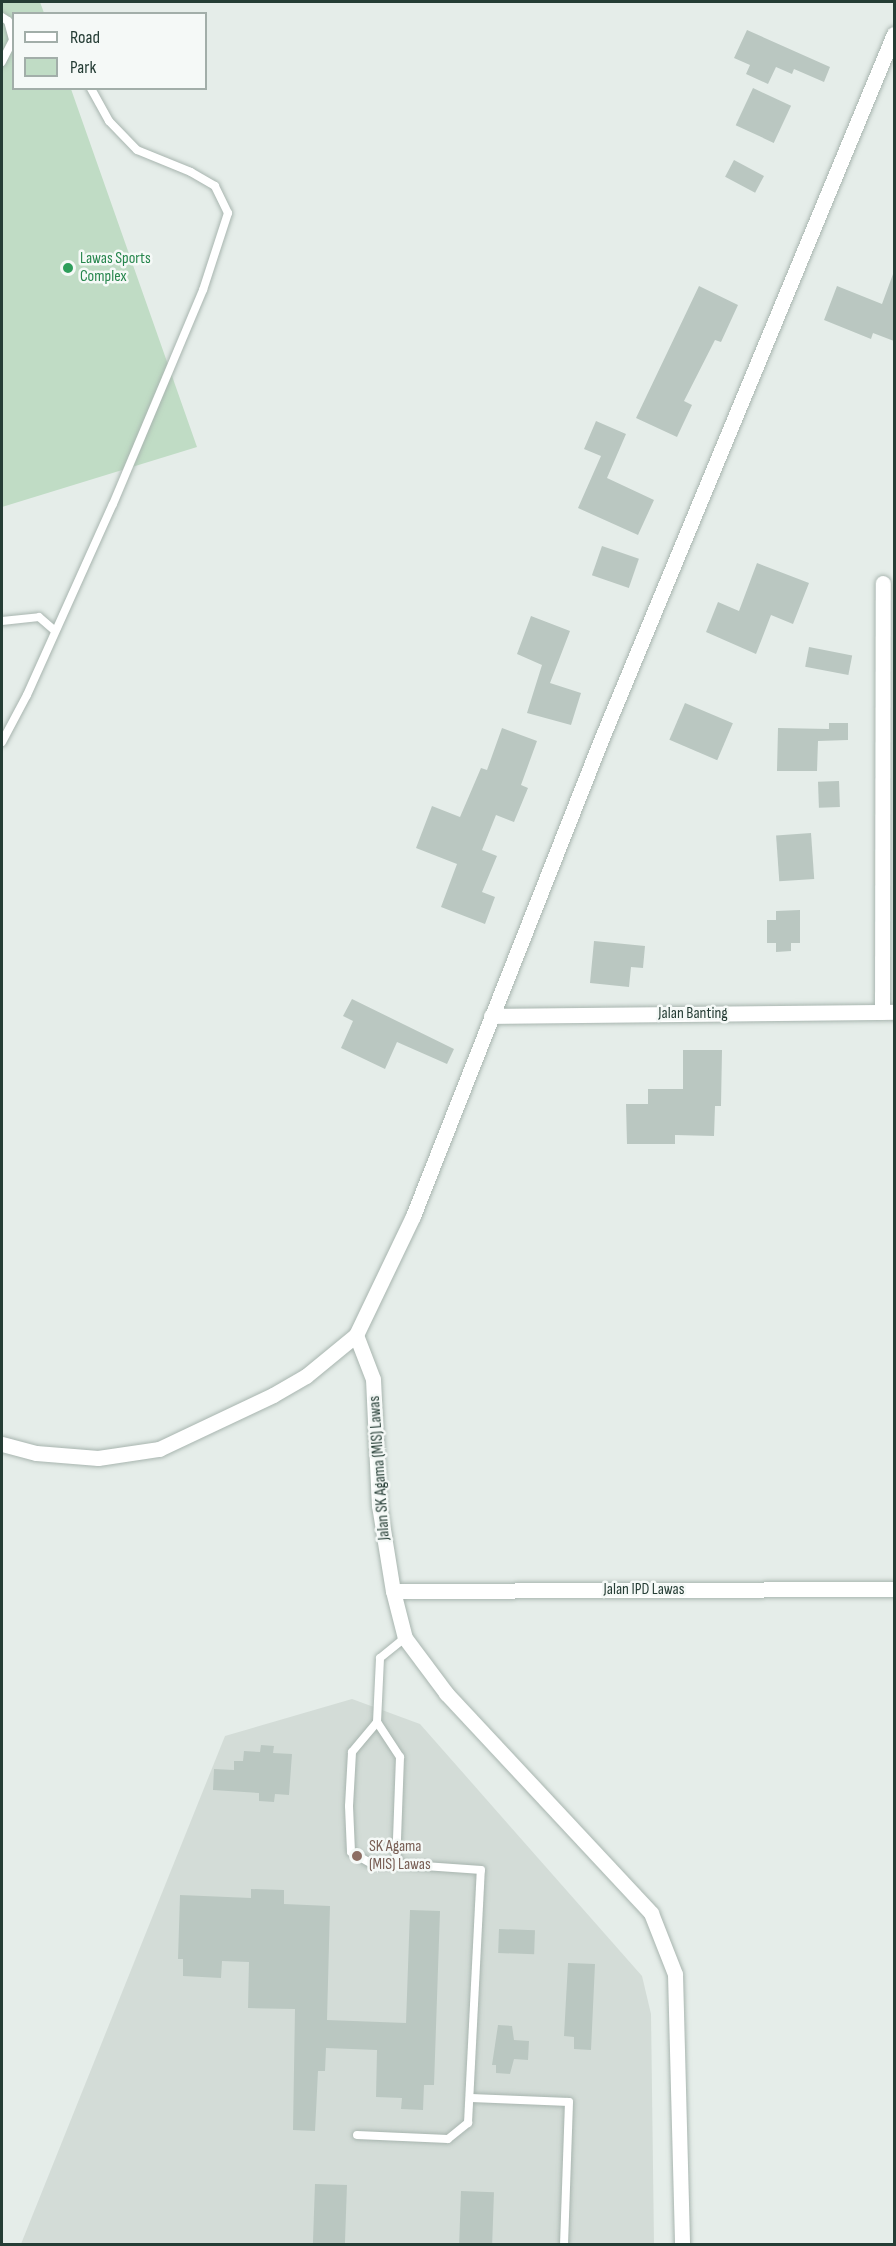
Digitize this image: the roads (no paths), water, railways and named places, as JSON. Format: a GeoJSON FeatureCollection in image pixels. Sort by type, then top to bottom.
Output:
{"type":"FeatureCollection","features":[{"type":"Feature","properties":{"kind":"street"},"geometry":{"type":"LineString","coordinates":[[2,1444],[36,1453],[98,1458],[159,1449],[273,1395],[306,1376],[356,1335],[413,1216],[491,1016],[894,34]]}},
{"type":"Feature","properties":{"kind":"street"},"geometry":{"type":"LineString","coordinates":[[883,583],[888,1012]]}},
{"type":"Feature","properties":{"kind":"street","name":"Jalan Banting"},"geometry":{"type":"LineString","coordinates":[[491,1016],[888,1012]]}},
{"type":"Feature","properties":{"kind":"street","name":"Jalan SK Agama (MIS) Lawas"},"geometry":{"type":"LineString","coordinates":[[356,1335],[373,1379],[379,1504],[393,1590],[405,1638]]}},
{"type":"Feature","properties":{"kind":"street","name":"Jalan IPD Lawas"},"geometry":{"type":"LineString","coordinates":[[393,1590],[894,1589]]}},
{"type":"Feature","properties":{"kind":"street"},"geometry":{"type":"LineString","coordinates":[[405,1638],[446,1693],[651,1913],[675,1974],[682,2244]]}},
{"type":"Feature","properties":{"kind":"lane"},"geometry":{"type":"LineString","coordinates":[[2,16],[12,31]]}},
{"type":"Feature","properties":{"kind":"lane"},"geometry":{"type":"LineString","coordinates":[[2,62],[12,42]]}},
{"type":"Feature","properties":{"kind":"lane"},"geometry":{"type":"LineString","coordinates":[[2,742],[55,632],[203,290],[228,213],[215,186],[129,142],[110,121],[92,90]]}},
{"type":"Feature","properties":{"kind":"lane"},"geometry":{"type":"LineString","coordinates":[[2,621],[39,617],[55,632]]}},
{"type":"Feature","properties":{"kind":"lane"},"geometry":{"type":"LineString","coordinates":[[396,1864],[400,1757],[377,1722],[380,1658],[405,1638]]}},
{"type":"Feature","properties":{"kind":"lane"},"geometry":{"type":"LineString","coordinates":[[357,2135],[448,2139],[468,2123],[471,2098],[481,1870],[372,1864],[351,1852],[352,1752],[377,1722]]}},
{"type":"Feature","properties":{"kind":"lane"},"geometry":{"type":"LineString","coordinates":[[471,2098],[569,2102],[564,2244]]}},
{"type":"Feature","properties":{"kind":"place","name":"Lawas Sports Complex"},"geometry":{"type":"Point","coordinates":[68,268]}},
{"type":"Feature","properties":{"kind":"place","name":"SK Agama (MIS) Lawas"},"geometry":{"type":"Point","coordinates":[357,1856]}}]}
